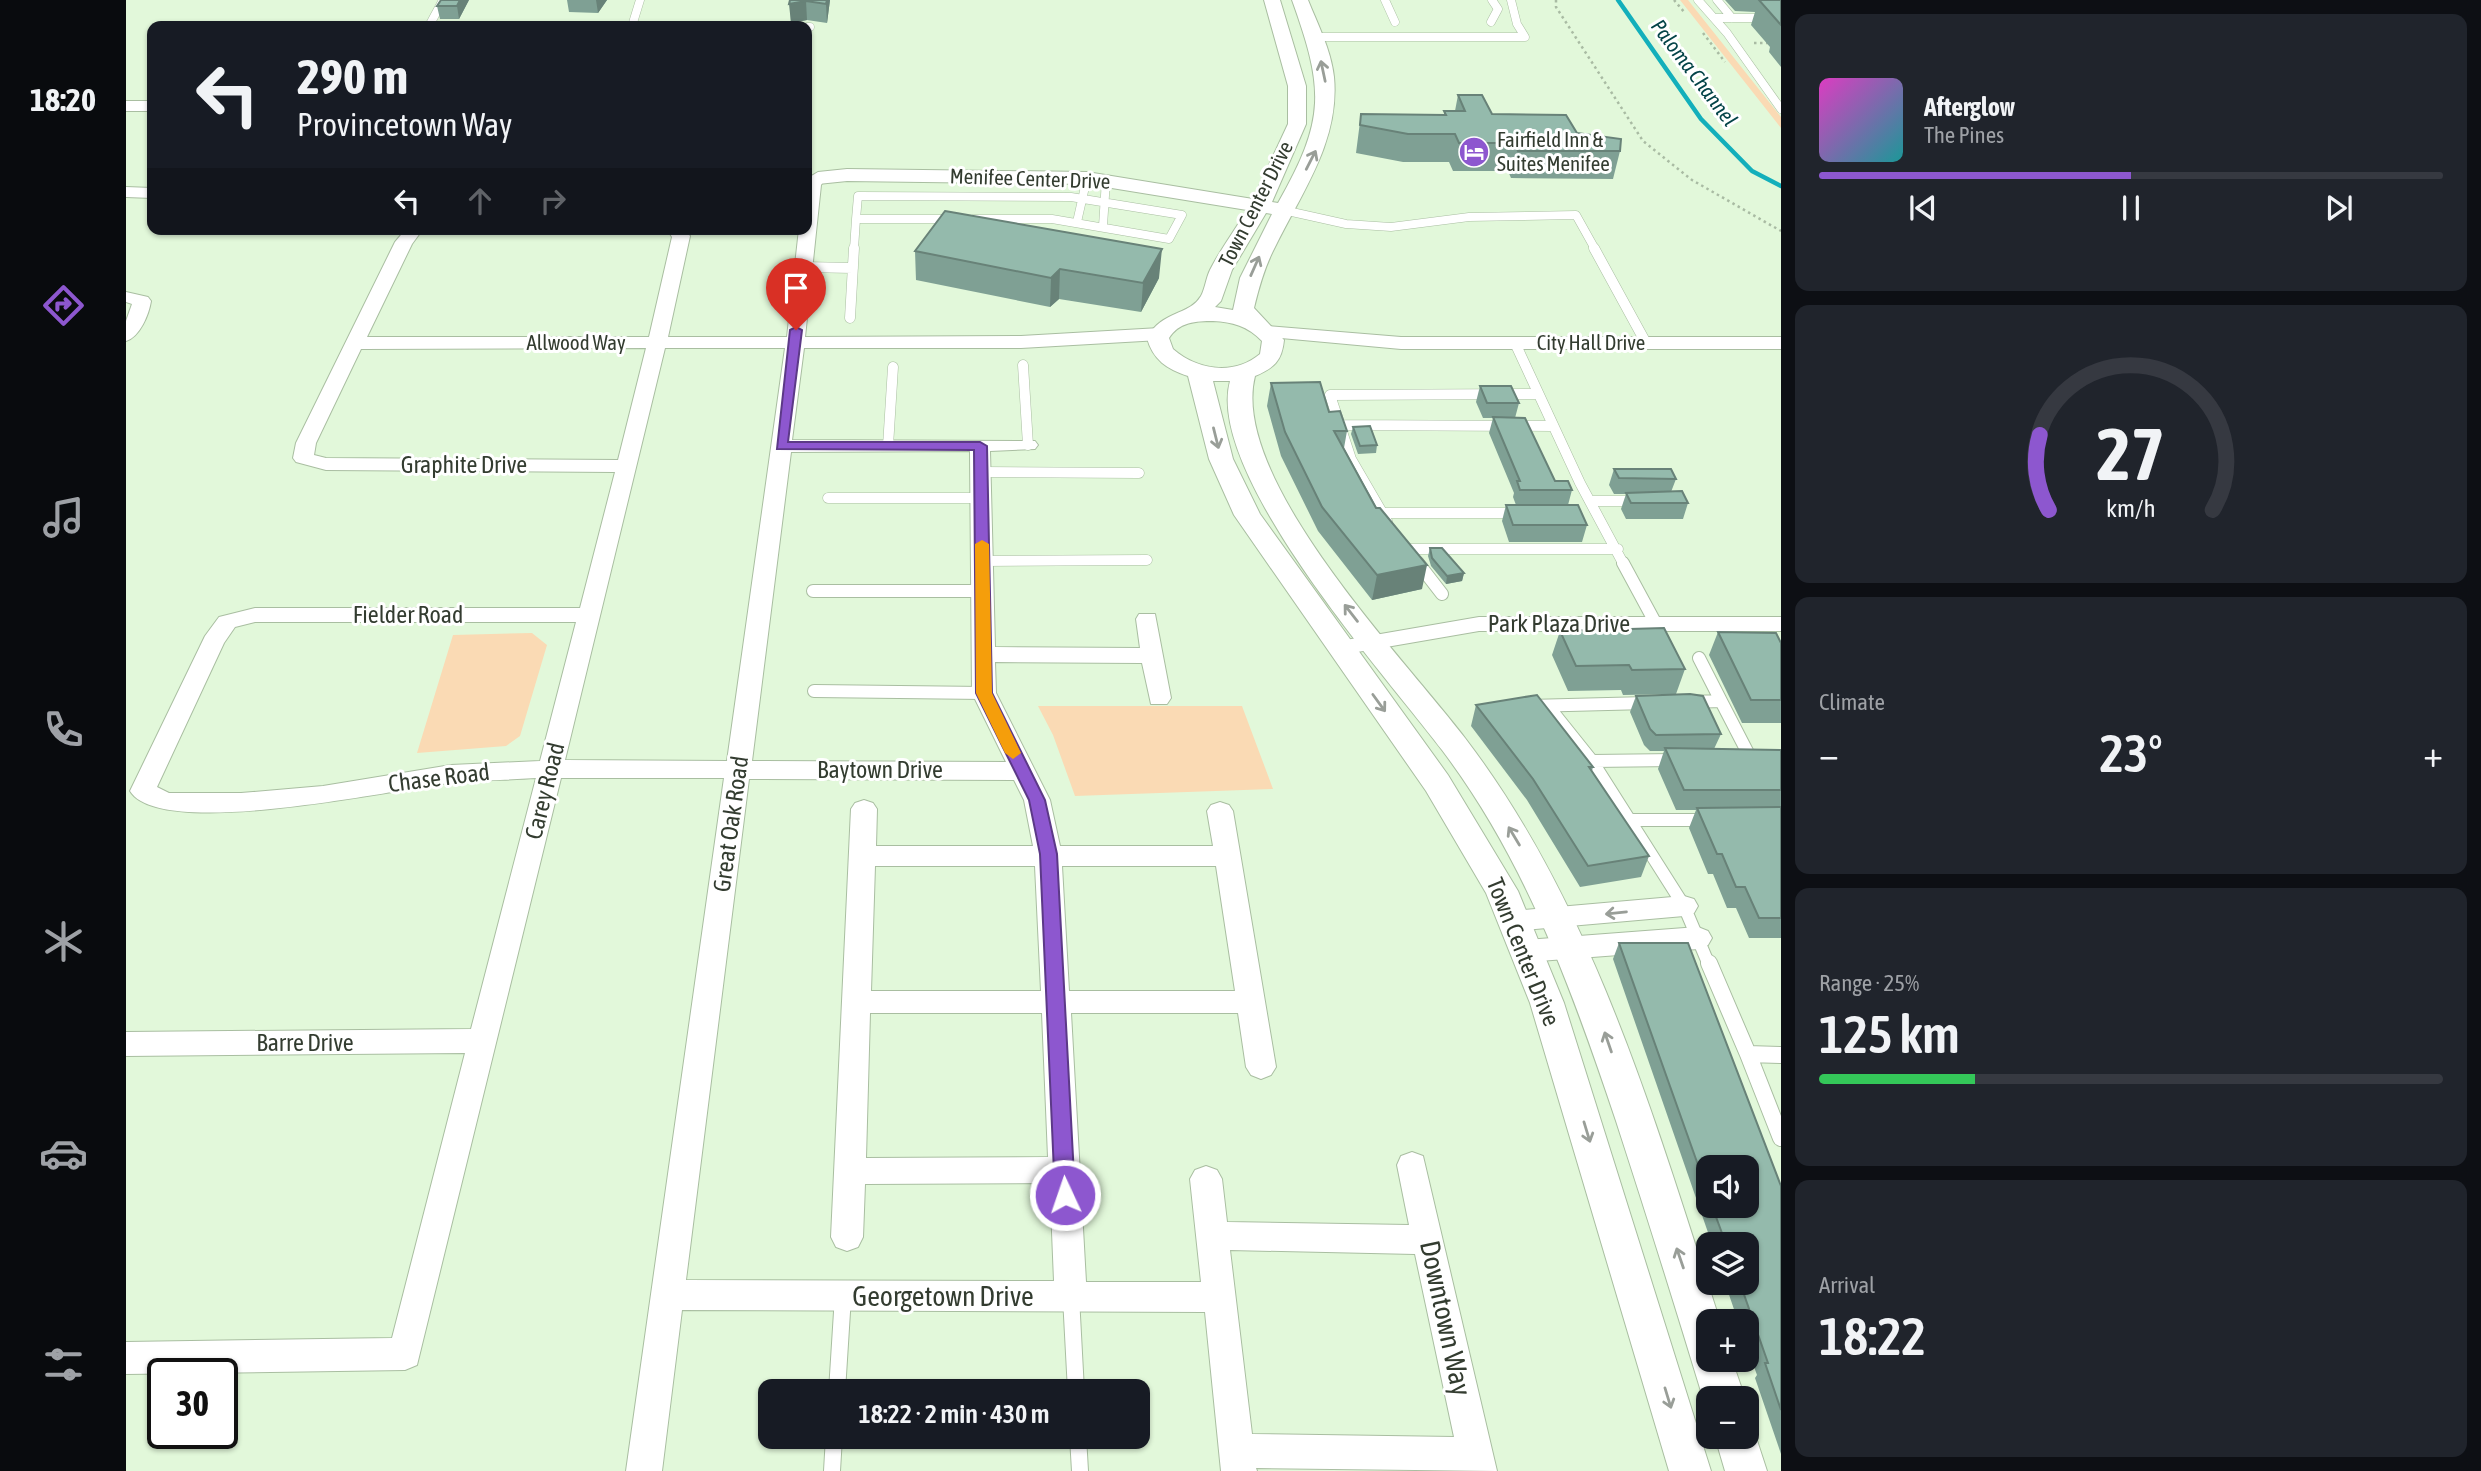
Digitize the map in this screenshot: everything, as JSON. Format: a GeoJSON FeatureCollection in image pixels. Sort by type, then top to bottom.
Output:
{"type":"FeatureCollection","features":[{"type":"Feature","properties":{"kind":"street","name":"Town Center Drive"},"geometry":{"type":"LineString","coordinates":[[1161,343],[1168,324],[1189,316],[1210,301],[1221,270],[1260,206],[1297,124],[1297,86],[1288,47],[1272,0]]}},
{"type":"Feature","properties":{"kind":"street","name":"Town Center Drive"},"geometry":{"type":"LineString","coordinates":[[1264,335],[1243,308],[1245,288],[1283,210],[1315,154],[1324,127],[1325,76],[1300,0]]}},
{"type":"Feature","properties":{"kind":"street"},"geometry":{"type":"LineString","coordinates":[[1288,47],[1304,59],[1309,99],[1326,106]]}},
{"type":"Feature","properties":{"kind":"street"},"geometry":{"type":"LineString","coordinates":[[126,106],[147,106]]}},
{"type":"Feature","properties":{"kind":"street","name":"Menifee Center Drive"},"geometry":{"type":"LineString","coordinates":[[812,176],[1096,179],[1283,210]]}},
{"type":"Feature","properties":{"kind":"street"},"geometry":{"type":"LineString","coordinates":[[126,192],[147,192]]}},
{"type":"Feature","properties":{"kind":"street"},"geometry":{"type":"LineString","coordinates":[[358,342],[404,242],[410,235]]}},
{"type":"Feature","properties":{"kind":"street","name":"Carey Road"},"geometry":{"type":"LineString","coordinates":[[126,1358],[405,1354],[657,344],[680,235]]}},
{"type":"Feature","properties":{"kind":"street","name":"Great Oak Road"},"geometry":{"type":"LineString","coordinates":[[644,1471],[807,235]]}},
{"type":"Feature","properties":{"kind":"street"},"geometry":{"type":"LineString","coordinates":[[126,335],[140,313],[134,300]]}},
{"type":"Feature","properties":{"kind":"street","name":"Town Center Drive"},"geometry":{"type":"LineString","coordinates":[[1189,316],[1222,314],[1264,335]]}},
{"type":"Feature","properties":{"kind":"street"},"geometry":{"type":"LineString","coordinates":[[795,344],[1161,343],[1177,364],[1199,372],[1244,372],[1264,364],[1264,335]]}},
{"type":"Feature","properties":{"kind":"street","name":"City Hall Drive"},"geometry":{"type":"LineString","coordinates":[[1264,335],[1401,342],[1781,343]]}},
{"type":"Feature","properties":{"kind":"street","name":"Allwood Way"},"geometry":{"type":"LineString","coordinates":[[358,342],[795,344]]}},
{"type":"Feature","properties":{"kind":"street","name":"Graphite Drive"},"geometry":{"type":"LineString","coordinates":[[358,342],[306,443],[303,458],[326,464],[626,466]]}},
{"type":"Feature","properties":{"kind":"street","name":"Town Center Drive"},"geometry":{"type":"LineString","coordinates":[[1199,372],[1221,459],[1247,515],[1437,783],[1502,891],[1547,1003],[1690,1471]]}},
{"type":"Feature","properties":{"kind":"street","name":"Town Center Drive"},"geometry":{"type":"LineString","coordinates":[[1244,372],[1238,401],[1251,447],[1275,502],[1318,569],[1484,786],[1541,883],[1558,918],[1590,990],[1696,1310]]}},
{"type":"Feature","properties":{"kind":"street"},"geometry":{"type":"LineString","coordinates":[[781,446],[888,446],[981,472],[1028,445]]}},
{"type":"Feature","properties":{"kind":"street"},"geometry":{"type":"LineString","coordinates":[[981,472],[984,693],[1037,800],[1048,854],[1071,1297]]}},
{"type":"Feature","properties":{"kind":"street","name":"Fielder Road"},"geometry":{"type":"LineString","coordinates":[[143,791],[213,641],[227,622],[255,615],[589,615]]}},
{"type":"Feature","properties":{"kind":"street"},"geometry":{"type":"LineString","coordinates":[[1147,619],[1159,698]]}},
{"type":"Feature","properties":{"kind":"street","name":"Park Plaza Drive"},"geometry":{"type":"LineString","coordinates":[[1339,648],[1479,624],[1781,624]]}},
{"type":"Feature","properties":{"kind":"street"},"geometry":{"type":"LineString","coordinates":[[984,654],[1152,656]]}},
{"type":"Feature","properties":{"kind":"street","name":"Chase Road"},"geometry":{"type":"LineString","coordinates":[[143,791],[165,802],[241,802],[323,795],[451,774],[551,769],[738,769]]}},
{"type":"Feature","properties":{"kind":"street","name":"Baytown Drive"},"geometry":{"type":"LineString","coordinates":[[738,769],[1022,771]]}},
{"type":"Feature","properties":{"kind":"street"},"geometry":{"type":"LineString","coordinates":[[847,1237],[864,809]]}},
{"type":"Feature","properties":{"kind":"street"},"geometry":{"type":"LineString","coordinates":[[1220,811],[1261,1067]]}},
{"type":"Feature","properties":{"kind":"street"},"geometry":{"type":"LineString","coordinates":[[862,856],[1227,856]]}},
{"type":"Feature","properties":{"kind":"street"},"geometry":{"type":"LineString","coordinates":[[1520,936],[1558,918],[1684,906]]}},
{"type":"Feature","properties":{"kind":"street"},"geometry":{"type":"LineString","coordinates":[[1520,936],[1571,947],[1698,938]]}},
{"type":"Feature","properties":{"kind":"street"},"geometry":{"type":"LineString","coordinates":[[856,1002],[1251,1002]]}},
{"type":"Feature","properties":{"kind":"street","name":"Barre Drive"},"geometry":{"type":"LineString","coordinates":[[126,1044],[484,1041]]}},
{"type":"Feature","properties":{"kind":"street","name":"Downtown Way"},"geometry":{"type":"LineString","coordinates":[[1412,1164],[1478,1463]]}},
{"type":"Feature","properties":{"kind":"street"},"geometry":{"type":"LineString","coordinates":[[850,1171],[1063,1170]]}},
{"type":"Feature","properties":{"kind":"street"},"geometry":{"type":"LineString","coordinates":[[1206,1179],[1238,1461],[1478,1463]]}},
{"type":"Feature","properties":{"kind":"street"},"geometry":{"type":"LineString","coordinates":[[1212,1236],[1429,1240]]}},
{"type":"Feature","properties":{"kind":"street","name":"Georgetown Drive"},"geometry":{"type":"LineString","coordinates":[[667,1295],[1219,1297]]}},
{"type":"Feature","properties":{"kind":"street"},"geometry":{"type":"LineString","coordinates":[[1740,1449],[1746,1471]]}},
{"type":"Feature","properties":{"kind":"lane"},"geometry":{"type":"LineString","coordinates":[[432,21],[443,0]]}},
{"type":"Feature","properties":{"kind":"lane"},"geometry":{"type":"LineString","coordinates":[[634,21],[640,0]]}},
{"type":"Feature","properties":{"kind":"lane"},"geometry":{"type":"LineString","coordinates":[[1385,0],[1395,22]]}},
{"type":"Feature","properties":{"kind":"lane"},"geometry":{"type":"LineString","coordinates":[[1492,0],[1498,9],[1492,22]]}},
{"type":"Feature","properties":{"kind":"lane"},"geometry":{"type":"LineString","coordinates":[[1313,37],[1525,37],[1517,24],[1511,0]]}},
{"type":"Feature","properties":{"kind":"lane"},"geometry":{"type":"LineString","coordinates":[[1698,0],[1734,43],[1781,110]]}},
{"type":"Feature","properties":{"kind":"lane"},"geometry":{"type":"LineString","coordinates":[[1717,0],[1732,18]]}},
{"type":"Feature","properties":{"kind":"lane"},"geometry":{"type":"LineString","coordinates":[[1714,18],[1781,18]]}},
{"type":"Feature","properties":{"kind":"lane"},"geometry":{"type":"LineString","coordinates":[[1077,222],[1081,199],[1096,179]]}},
{"type":"Feature","properties":{"kind":"lane"},"geometry":{"type":"LineString","coordinates":[[1096,179],[1103,202],[1103,226]]}},
{"type":"Feature","properties":{"kind":"lane"},"geometry":{"type":"LineString","coordinates":[[850,318],[856,219],[858,197],[1081,199],[1182,215],[1169,239],[1052,219],[856,219]]}},
{"type":"Feature","properties":{"kind":"lane"},"geometry":{"type":"LineString","coordinates":[[1283,210],[1346,224],[1391,227],[1469,217],[1576,215],[1646,343]]}},
{"type":"Feature","properties":{"kind":"lane"},"geometry":{"type":"LineString","coordinates":[[804,267],[853,268]]}},
{"type":"Feature","properties":{"kind":"lane"},"geometry":{"type":"LineString","coordinates":[[1515,343],[1552,426],[1656,624]]}},
{"type":"Feature","properties":{"kind":"lane"},"geometry":{"type":"LineString","coordinates":[[1023,365],[1028,445]]}},
{"type":"Feature","properties":{"kind":"lane"},"geometry":{"type":"LineString","coordinates":[[888,446],[893,367]]}},
{"type":"Feature","properties":{"kind":"lane"},"geometry":{"type":"LineString","coordinates":[[1442,594],[1382,513],[1350,459],[1330,395],[1537,394]]}},
{"type":"Feature","properties":{"kind":"lane"},"geometry":{"type":"LineString","coordinates":[[1340,425],[1552,426]]}},
{"type":"Feature","properties":{"kind":"lane"},"geometry":{"type":"LineString","coordinates":[[828,498],[981,472],[1139,472]]}},
{"type":"Feature","properties":{"kind":"lane"},"geometry":{"type":"LineString","coordinates":[[1591,501],[1658,502]]}},
{"type":"Feature","properties":{"kind":"lane"},"geometry":{"type":"LineString","coordinates":[[1382,513],[1531,513]]}},
{"type":"Feature","properties":{"kind":"lane"},"geometry":{"type":"LineString","coordinates":[[1585,513],[1599,514]]}},
{"type":"Feature","properties":{"kind":"lane"},"geometry":{"type":"LineString","coordinates":[[1407,549],[1618,549]]}},
{"type":"Feature","properties":{"kind":"lane"},"geometry":{"type":"LineString","coordinates":[[982,561],[1147,560]]}},
{"type":"Feature","properties":{"kind":"lane"},"geometry":{"type":"LineString","coordinates":[[813,591],[983,591]]}},
{"type":"Feature","properties":{"kind":"lane"},"geometry":{"type":"LineString","coordinates":[[1699,658],[1750,759]]}},
{"type":"Feature","properties":{"kind":"lane"},"geometry":{"type":"LineString","coordinates":[[814,691],[984,693]]}},
{"type":"Feature","properties":{"kind":"lane"},"geometry":{"type":"LineString","coordinates":[[1510,707],[1721,701]]}},
{"type":"Feature","properties":{"kind":"lane"},"geometry":{"type":"LineString","coordinates":[[1548,706],[1592,761],[1684,906],[1781,1138]]}},
{"type":"Feature","properties":{"kind":"lane"},"geometry":{"type":"LineString","coordinates":[[1592,761],[1685,760]]}},
{"type":"Feature","properties":{"kind":"lane"},"geometry":{"type":"LineString","coordinates":[[1630,820],[1726,819]]}},
{"type":"Feature","properties":{"kind":"lane"},"geometry":{"type":"LineString","coordinates":[[1748,1054],[1781,1055]]}},
{"type":"Feature","properties":{"kind":"lane"},"geometry":{"type":"LineString","coordinates":[[838,1379],[844,1296]]}},
{"type":"Feature","properties":{"kind":"lane"},"geometry":{"type":"LineString","coordinates":[[1071,1297],[1075,1379]]}},
{"type":"Feature","properties":{"kind":"lane"},"geometry":{"type":"LineString","coordinates":[[832,1471],[833,1449]]}},
{"type":"Feature","properties":{"kind":"lane"},"geometry":{"type":"LineString","coordinates":[[1079,1449],[1080,1471]]}},
{"type":"Feature","properties":{"kind":"path"},"geometry":{"type":"LineString","coordinates":[[1556,0],[1556,7],[1643,141],[1692,180],[1781,231]]}},
{"type":"Feature","properties":{"kind":"path"},"geometry":{"type":"LineString","coordinates":[[1734,43],[1781,43]]}},
{"type":"Feature","properties":{"kind":"shaded area"},"geometry":{"type":"Polygon","coordinates":[[[1680,0],[1688,0],[1781,117],[1781,128],[1680,0]]]}},
{"type":"Feature","properties":{"kind":"shaded area"},"geometry":{"type":"Polygon","coordinates":[[[532,633],[547,645],[520,736],[506,746],[417,753],[453,635],[532,633]]]}},
{"type":"Feature","properties":{"kind":"shaded area"},"geometry":{"type":"Polygon","coordinates":[[[1038,706],[1242,706],[1273,789],[1075,796],[1053,735],[1038,706]]]}},
{"type":"Feature","properties":{"kind":"building"},"geometry":{"type":"Polygon","coordinates":[[[441,0],[460,0],[457,6],[437,6],[441,0]]]}},
{"type":"Feature","properties":{"kind":"building"},"geometry":{"type":"Polygon","coordinates":[[[790,0],[827,0],[826,4],[806,1],[789,4],[790,0]]]}},
{"type":"Feature","properties":{"kind":"building"},"geometry":{"type":"Polygon","coordinates":[[[1759,0],[1781,0],[1781,25],[1759,0]]]}},
{"type":"Feature","properties":{"kind":"building"},"geometry":{"type":"Polygon","coordinates":[[[1458,95],[1482,95],[1492,114],[1566,115],[1577,133],[1621,139],[1620,151],[1518,151],[1514,143],[1459,143],[1455,134],[1408,134],[1360,125],[1361,114],[1446,115],[1444,111],[1465,111],[1458,95]]]}},
{"type":"Feature","properties":{"kind":"building"},"geometry":{"type":"Polygon","coordinates":[[[945,211],[1162,249],[1143,283],[1060,269],[1051,278],[915,251],[945,211]]]}},
{"type":"Feature","properties":{"kind":"building"},"geometry":{"type":"Polygon","coordinates":[[[1320,382],[1329,412],[1340,411],[1347,431],[1334,431],[1376,508],[1380,508],[1427,565],[1377,575],[1322,507],[1285,432],[1271,383],[1320,382]]]}},
{"type":"Feature","properties":{"kind":"building"},"geometry":{"type":"Polygon","coordinates":[[[1480,386],[1511,386],[1519,403],[1487,403],[1480,386]]]}},
{"type":"Feature","properties":{"kind":"building"},"geometry":{"type":"Polygon","coordinates":[[[1493,417],[1525,418],[1555,481],[1568,481],[1572,490],[1520,490],[1517,481],[1520,481],[1493,417]]]}},
{"type":"Feature","properties":{"kind":"building"},"geometry":{"type":"Polygon","coordinates":[[[1370,426],[1377,445],[1360,446],[1353,427],[1370,426]]]}},
{"type":"Feature","properties":{"kind":"building"},"geometry":{"type":"Polygon","coordinates":[[[1614,469],[1671,469],[1676,479],[1619,478],[1614,469]]]}},
{"type":"Feature","properties":{"kind":"building"},"geometry":{"type":"Polygon","coordinates":[[[1682,491],[1688,503],[1631,503],[1626,493],[1682,491]]]}},
{"type":"Feature","properties":{"kind":"building"},"geometry":{"type":"Polygon","coordinates":[[[1506,505],[1578,505],[1587,525],[1513,525],[1506,505]]]}},
{"type":"Feature","properties":{"kind":"building"},"geometry":{"type":"Polygon","coordinates":[[[1430,548],[1442,548],[1464,573],[1447,576],[1432,558],[1430,548]]]}},
{"type":"Feature","properties":{"kind":"building"},"geometry":{"type":"Polygon","coordinates":[[[1664,628],[1685,669],[1632,670],[1629,665],[1576,666],[1560,631],[1664,628]]]}},
{"type":"Feature","properties":{"kind":"building"},"geometry":{"type":"Polygon","coordinates":[[[1718,632],[1776,633],[1781,643],[1781,700],[1751,700],[1718,632]]]}},
{"type":"Feature","properties":{"kind":"building"},"geometry":{"type":"Polygon","coordinates":[[[1537,695],[1593,767],[1589,767],[1649,856],[1588,866],[1533,779],[1476,705],[1537,695]]]}},
{"type":"Feature","properties":{"kind":"building"},"geometry":{"type":"Polygon","coordinates":[[[1636,696],[1703,696],[1721,734],[1656,735],[1650,729],[1636,696]]]}},
{"type":"Feature","properties":{"kind":"building"},"geometry":{"type":"Polygon","coordinates":[[[1665,748],[1781,750],[1781,790],[1684,790],[1665,748]]]}},
{"type":"Feature","properties":{"kind":"building"},"geometry":{"type":"Polygon","coordinates":[[[1781,807],[1781,918],[1759,918],[1745,887],[1736,887],[1722,854],[1717,854],[1697,808],[1781,807]]]}},
{"type":"Feature","properties":{"kind":"building"},"geometry":{"type":"Polygon","coordinates":[[[1619,943],[1688,943],[1781,1186],[1781,1410],[1759,1337],[1759,1309],[1749,1309],[1744,1295],[1759,1295],[1759,1232],[1722,1232],[1716,1218],[1759,1218],[1759,1155],[1696,1155],[1696,1159],[1619,943]]]}},
{"type":"Feature","properties":{"kind":"waterway","name":"Paloma Channel"},"geometry":{"type":"LineString","coordinates":[[1618,0],[1701,119],[1752,171],[1781,186]]}},
{"type":"Feature","properties":{"kind":"slow traffic"},"geometry":{"type":"LineString","coordinates":[[982,544],[984,693],[1013,753]]}},
{"type":"Feature","properties":{"kind":"place","name":"Fairfield Inn & Suites Menifee"},"geometry":{"type":"Point","coordinates":[1474,152]}},
{"type":"Feature","properties":{"kind":"route"},"geometry":{"type":"LineString","coordinates":[[796,330],[781,446],[980,446],[984,693],[1037,800],[1048,854],[1065,1195]]}}]}
